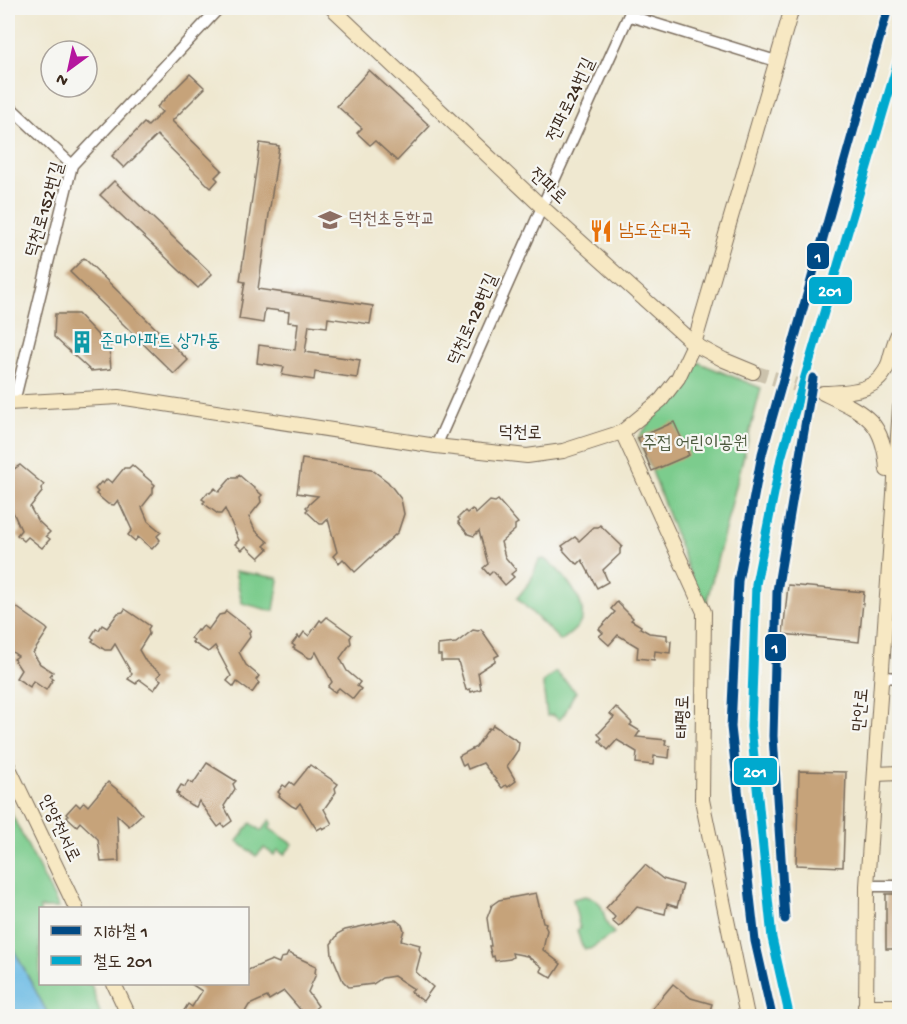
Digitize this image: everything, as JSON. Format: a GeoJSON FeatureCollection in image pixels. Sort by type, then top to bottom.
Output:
{"type":"FeatureCollection","features":[{"type":"Feature","properties":{"kind":"street","name":"덕천로152번길"},"geometry":{"type":"LineString","coordinates":[[11,403],[72,165],[219,8]]}},
{"type":"Feature","properties":{"kind":"street","name":"전파로"},"geometry":{"type":"LineString","coordinates":[[332,8],[542,207],[694,344],[753,372]]}},
{"type":"Feature","properties":{"kind":"street","name":"덕천로"},"geometry":{"type":"LineString","coordinates":[[11,403],[119,397],[436,446],[527,456],[563,451],[622,432],[661,400],[678,378],[694,344],[792,8]]}},
{"type":"Feature","properties":{"kind":"street"},"geometry":{"type":"LineString","coordinates":[[631,12],[776,61]]}},
{"type":"Feature","properties":{"kind":"street","name":"전파로24번길"},"geometry":{"type":"LineString","coordinates":[[542,207],[631,12]]}},
{"type":"Feature","properties":{"kind":"street"},"geometry":{"type":"LineString","coordinates":[[8,105],[72,165]]}},
{"type":"Feature","properties":{"kind":"street","name":"덕천로128번길"},"geometry":{"type":"LineString","coordinates":[[436,446],[542,207]]}},
{"type":"Feature","properties":{"kind":"street"},"geometry":{"type":"LineString","coordinates":[[893,500],[887,482],[886,454],[879,430],[850,406],[823,393],[856,391],[880,380],[888,367],[900,330]]}},
{"type":"Feature","properties":{"kind":"street","name":"만안로"},"geometry":{"type":"LineString","coordinates":[[866,1011],[867,886],[895,552],[893,500],[900,407]]}},
{"type":"Feature","properties":{"kind":"street","name":"태평로"},"geometry":{"type":"LineString","coordinates":[[622,432],[704,612],[702,800],[747,1017]]}},
{"type":"Feature","properties":{"kind":"street"},"geometry":{"type":"LineString","coordinates":[[883,677],[900,678]]}},
{"type":"Feature","properties":{"kind":"street","name":"안양천서로"},"geometry":{"type":"LineString","coordinates":[[8,766],[75,907]]}},
{"type":"Feature","properties":{"kind":"street"},"geometry":{"type":"LineString","coordinates":[[875,774],[900,773]]}},
{"type":"Feature","properties":{"kind":"street"},"geometry":{"type":"LineString","coordinates":[[867,886],[900,886]]}},
{"type":"Feature","properties":{"kind":"street"},"geometry":{"type":"LineString","coordinates":[[114,985],[129,1017]]}},
{"type":"Feature","properties":{"kind":"street"},"geometry":{"type":"LineString","coordinates":[[866,1011],[900,1006]]}},
{"type":"Feature","properties":{"kind":"green space","name":"주접 어린이공원"},"geometry":{"type":"Polygon","coordinates":[[[697,362],[761,388],[704,612],[638,438],[697,362]]]}},
{"type":"Feature","properties":{"kind":"green space"},"geometry":{"type":"Polygon","coordinates":[[[544,559],[571,586],[581,605],[580,624],[561,641],[517,598],[530,582],[539,560],[544,559]]]}},
{"type":"Feature","properties":{"kind":"green space"},"geometry":{"type":"Polygon","coordinates":[[[235,571],[278,578],[274,610],[242,603],[235,571]]]}},
{"type":"Feature","properties":{"kind":"green space"},"geometry":{"type":"Polygon","coordinates":[[[556,672],[576,692],[565,714],[559,720],[553,715],[547,716],[543,685],[544,681],[556,672]]]}},
{"type":"Feature","properties":{"kind":"green space"},"geometry":{"type":"Polygon","coordinates":[[[8,807],[58,907],[39,907],[39,985],[91,985],[101,1016],[49,1016],[8,939],[8,807]]]}},
{"type":"Feature","properties":{"kind":"green space"},"geometry":{"type":"Polygon","coordinates":[[[270,820],[272,823],[269,828],[293,844],[284,855],[278,850],[274,855],[264,848],[256,856],[237,841],[251,823],[261,831],[270,820]]]}},
{"type":"Feature","properties":{"kind":"green space"},"geometry":{"type":"Polygon","coordinates":[[[585,896],[598,902],[609,928],[614,933],[590,949],[585,949],[581,944],[573,899],[585,896]]]}},
{"type":"Feature","properties":{"kind":"water"},"geometry":{"type":"Polygon","coordinates":[[[8,939],[49,1016],[8,1016],[8,939]]]}},
{"type":"Feature","properties":{"kind":"building"},"geometry":{"type":"Polygon","coordinates":[[[369,70],[430,126],[397,161],[375,141],[370,145],[357,133],[362,128],[337,106],[369,70]]]}},
{"type":"Feature","properties":{"kind":"building"},"geometry":{"type":"Polygon","coordinates":[[[190,74],[205,88],[172,121],[222,170],[215,177],[218,180],[211,188],[157,135],[124,168],[112,156],[144,123],[148,126],[162,112],[157,107],[190,74]]]}},
{"type":"Feature","properties":{"kind":"building"},"geometry":{"type":"Polygon","coordinates":[[[260,143],[279,146],[258,289],[373,306],[370,324],[328,318],[327,327],[309,325],[305,352],[360,360],[357,378],[315,372],[314,380],[282,375],[284,367],[257,363],[259,345],[295,350],[298,323],[288,322],[289,312],[265,309],[263,323],[239,319],[245,282],[240,281],[260,143]]]}},
{"type":"Feature","properties":{"kind":"building"},"geometry":{"type":"Polygon","coordinates":[[[114,181],[212,274],[198,288],[100,195],[114,181]]]}},
{"type":"Feature","properties":{"kind":"building"},"geometry":{"type":"Polygon","coordinates":[[[84,258],[188,360],[174,374],[70,272],[84,258]]]}},
{"type":"Feature","properties":{"kind":"building","name":"준마아파트 상가동"},"geometry":{"type":"Polygon","coordinates":[[[55,314],[78,314],[109,347],[111,369],[91,371],[54,337],[55,314]]]}},
{"type":"Feature","properties":{"kind":"building"},"geometry":{"type":"Polygon","coordinates":[[[674,422],[689,455],[652,471],[638,438],[674,422]]]}},
{"type":"Feature","properties":{"kind":"building"},"geometry":{"type":"Polygon","coordinates":[[[302,459],[371,469],[388,482],[401,499],[404,514],[398,532],[355,572],[343,559],[339,563],[333,556],[337,552],[328,519],[320,524],[306,511],[308,509],[306,507],[318,496],[297,493],[302,459]]]}},
{"type":"Feature","properties":{"kind":"building"},"geometry":{"type":"Polygon","coordinates":[[[20,465],[44,485],[41,488],[42,492],[30,507],[37,520],[50,532],[46,536],[50,539],[42,548],[28,537],[24,541],[17,535],[21,530],[8,501],[8,475],[13,468],[20,465]]]}},
{"type":"Feature","properties":{"kind":"building"},"geometry":{"type":"Polygon","coordinates":[[[132,465],[155,485],[153,493],[142,507],[148,521],[161,532],[157,536],[160,540],[152,549],[138,537],[135,541],[128,535],[132,530],[118,500],[114,505],[108,504],[96,494],[98,492],[95,489],[101,482],[103,484],[107,479],[112,483],[124,468],[132,465]]]}},
{"type":"Feature","properties":{"kind":"building"},"geometry":{"type":"Polygon","coordinates":[[[239,475],[262,495],[261,502],[249,517],[255,530],[268,542],[264,546],[268,549],[259,558],[246,546],[242,550],[235,544],[239,540],[225,509],[218,514],[203,503],[205,501],[202,499],[215,488],[219,492],[231,478],[237,478],[239,475]]]}},
{"type":"Feature","properties":{"kind":"building"},"geometry":{"type":"Polygon","coordinates":[[[498,500],[518,523],[515,525],[515,530],[501,542],[505,557],[516,570],[511,574],[514,577],[505,585],[493,571],[489,575],[483,568],[488,564],[479,531],[474,536],[468,534],[458,522],[460,520],[458,518],[465,511],[467,513],[472,509],[476,514],[490,501],[498,500]]]}},
{"type":"Feature","properties":{"kind":"building"},"geometry":{"type":"Polygon","coordinates":[[[600,525],[622,546],[620,554],[603,570],[608,582],[597,588],[582,560],[578,564],[574,562],[562,546],[575,537],[579,541],[594,527],[600,525]]]}},
{"type":"Feature","properties":{"kind":"building"},"geometry":{"type":"Polygon","coordinates":[[[788,585],[864,592],[859,642],[783,634],[788,585]]]}},
{"type":"Feature","properties":{"kind":"building"},"geometry":{"type":"Polygon","coordinates":[[[617,602],[633,618],[631,620],[641,626],[640,628],[649,633],[667,635],[667,640],[671,641],[670,653],[655,651],[654,660],[637,658],[638,647],[618,635],[609,645],[599,636],[603,633],[599,629],[615,612],[611,609],[617,602]]]}},
{"type":"Feature","properties":{"kind":"building"},"geometry":{"type":"Polygon","coordinates":[[[8,604],[11,606],[12,604],[48,630],[33,653],[40,664],[53,672],[50,676],[53,679],[46,690],[33,681],[30,687],[16,678],[21,670],[14,659],[18,656],[8,649],[8,604]]]}},
{"type":"Feature","properties":{"kind":"building"},"geometry":{"type":"Polygon","coordinates":[[[125,609],[150,626],[149,634],[139,650],[146,662],[161,673],[157,677],[161,680],[154,690],[139,679],[136,684],[128,679],[132,674],[115,644],[111,650],[105,650],[92,641],[94,639],[91,637],[96,629],[99,630],[102,625],[107,628],[118,613],[125,609]]]}},
{"type":"Feature","properties":{"kind":"building"},"geometry":{"type":"Polygon","coordinates":[[[226,611],[251,630],[250,637],[239,652],[246,665],[259,676],[256,680],[259,683],[252,693],[237,682],[234,687],[227,681],[231,676],[215,646],[208,652],[192,642],[194,640],[191,638],[197,630],[199,631],[203,626],[208,630],[219,615],[226,611]]]}},
{"type":"Feature","properties":{"kind":"building"},"geometry":{"type":"Polygon","coordinates":[[[327,617],[352,635],[351,643],[340,658],[347,671],[360,682],[357,686],[361,689],[353,699],[339,688],[335,692],[328,687],[332,682],[316,652],[312,658],[309,658],[293,648],[295,646],[292,644],[298,636],[300,638],[304,632],[309,636],[320,620],[322,622],[327,617]]]}},
{"type":"Feature","properties":{"kind":"building"},"geometry":{"type":"Polygon","coordinates":[[[481,629],[499,655],[495,657],[495,661],[478,672],[481,689],[471,692],[470,689],[466,690],[458,661],[441,661],[441,655],[438,655],[438,645],[456,643],[473,630],[481,629]]]}},
{"type":"Feature","properties":{"kind":"building"},"geometry":{"type":"Polygon","coordinates":[[[616,707],[632,723],[630,725],[640,731],[636,737],[666,740],[665,745],[670,746],[669,758],[654,756],[653,765],[636,763],[637,752],[617,740],[608,750],[599,741],[602,738],[598,734],[614,717],[610,714],[616,707]]]}},
{"type":"Feature","properties":{"kind":"building"},"geometry":{"type":"Polygon","coordinates":[[[493,725],[519,742],[518,750],[507,766],[516,781],[508,787],[506,785],[502,788],[483,763],[468,769],[466,764],[463,766],[459,756],[476,747],[493,725]]]}},
{"type":"Feature","properties":{"kind":"building"},"geometry":{"type":"Polygon","coordinates":[[[207,763],[236,781],[233,784],[235,789],[224,806],[232,821],[224,827],[222,824],[218,827],[199,801],[196,807],[176,793],[181,785],[185,787],[188,781],[193,784],[207,763]]]}},
{"type":"Feature","properties":{"kind":"building"},"geometry":{"type":"Polygon","coordinates":[[[310,765],[338,784],[335,788],[336,792],[324,809],[332,824],[317,830],[300,803],[296,808],[292,806],[279,796],[278,792],[283,785],[286,787],[290,782],[294,785],[310,765]]]}},
{"type":"Feature","properties":{"kind":"building"},"geometry":{"type":"Polygon","coordinates":[[[799,771],[846,772],[843,867],[796,865],[799,771]]]}},
{"type":"Feature","properties":{"kind":"building"},"geometry":{"type":"Polygon","coordinates":[[[108,782],[131,801],[142,814],[129,826],[117,815],[119,861],[101,862],[98,839],[80,822],[77,826],[66,814],[76,803],[80,807],[84,802],[88,806],[108,782]]]}},
{"type":"Feature","properties":{"kind":"building"},"geometry":{"type":"Polygon","coordinates":[[[645,865],[663,879],[683,885],[677,907],[667,904],[665,914],[637,907],[619,927],[612,921],[615,917],[606,908],[645,865]]]}},
{"type":"Feature","properties":{"kind":"building"},"geometry":{"type":"Polygon","coordinates":[[[536,893],[547,930],[543,950],[561,964],[552,978],[540,971],[542,967],[527,956],[512,953],[513,957],[510,959],[495,961],[489,946],[491,946],[487,918],[492,905],[499,900],[536,893]]]}},
{"type":"Feature","properties":{"kind":"building"},"geometry":{"type":"Polygon","coordinates":[[[886,894],[900,894],[897,949],[886,949],[886,894]]]}},
{"type":"Feature","properties":{"kind":"building"},"geometry":{"type":"Polygon","coordinates":[[[392,920],[402,925],[404,930],[401,940],[420,945],[421,953],[416,972],[433,987],[423,1001],[411,992],[414,989],[394,976],[382,978],[373,984],[349,987],[343,981],[332,955],[331,944],[339,933],[392,920]]]}},
{"type":"Feature","properties":{"kind":"building"},"geometry":{"type":"Polygon","coordinates":[[[288,953],[316,966],[316,974],[308,992],[318,1006],[310,1013],[308,1011],[304,1014],[284,991],[269,1000],[267,997],[249,1005],[242,1017],[180,1017],[188,1004],[192,1007],[202,991],[193,985],[249,985],[249,970],[272,960],[279,963],[281,958],[286,957],[288,953]]]}},
{"type":"Feature","properties":{"kind":"building"},"geometry":{"type":"Polygon","coordinates":[[[673,984],[691,998],[712,1004],[708,1017],[645,1017],[673,984]]]}},
{"type":"Feature","properties":{"kind":"tunnel"},"geometry":{"type":"LineString","coordinates":[[753,372],[823,393]]}},
{"type":"Feature","properties":{"kind":"metro line","name":"1"},"geometry":{"type":"LineString","coordinates":[[772,1016],[755,941],[731,727],[738,581],[762,454],[888,8]]}},
{"type":"Feature","properties":{"kind":"metro line","name":"1"},"geometry":{"type":"LineString","coordinates":[[785,919],[773,736],[777,591],[813,378]]}},
{"type":"Feature","properties":{"kind":"rail line","name":"201"},"geometry":{"type":"LineString","coordinates":[[789,1014],[772,938],[751,727],[756,584],[781,458],[900,55]]}},
{"type":"Feature","properties":{"kind":"place","name":"덕천초등학교"},"geometry":{"type":"Point","coordinates":[330,220]}},
{"type":"Feature","properties":{"kind":"place","name":"남도순대국"},"geometry":{"type":"Point","coordinates":[601,231]}},
{"type":"Feature","properties":{"kind":"place","name":"준마아파트 상가동"},"geometry":{"type":"Point","coordinates":[82,342]}}]}
